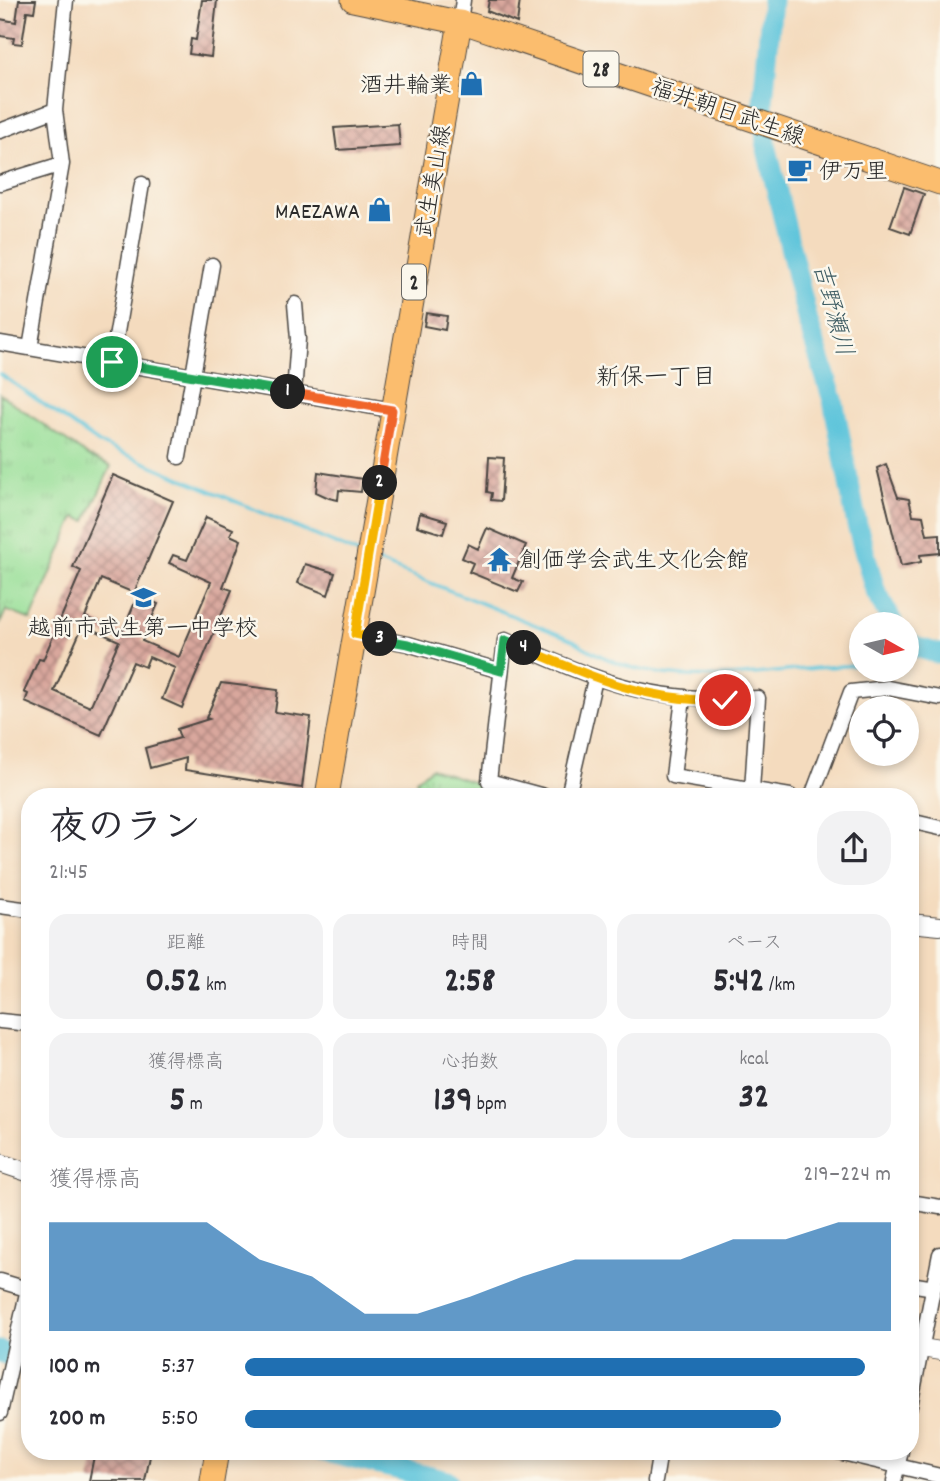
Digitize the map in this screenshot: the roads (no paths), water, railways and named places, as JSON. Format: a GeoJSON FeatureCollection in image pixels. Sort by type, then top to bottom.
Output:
{"type":"FeatureCollection","features":[{"type":"Feature","properties":{"kind":"main road","name":"福井朝日武生線"},"geometry":{"type":"LineString","coordinates":[[353,0],[461,11],[743,116],[940,183]]}},
{"type":"Feature","properties":{"kind":"main road","name":"武生美山線"},"geometry":{"type":"LineString","coordinates":[[328,788],[461,11]]}},
{"type":"Feature","properties":{"kind":"main road"},"geometry":{"type":"LineString","coordinates":[[212,1481],[216,1460]]}},
{"type":"Feature","properties":{"kind":"street"},"geometry":{"type":"LineString","coordinates":[[30,348],[62,164],[55,110],[66,0]]}},
{"type":"Feature","properties":{"kind":"street"},"geometry":{"type":"LineString","coordinates":[[0,131],[55,110]]}},
{"type":"Feature","properties":{"kind":"street"},"geometry":{"type":"LineString","coordinates":[[0,183],[62,164]]}},
{"type":"Feature","properties":{"kind":"street"},"geometry":{"type":"LineString","coordinates":[[112,362],[142,184]]}},
{"type":"Feature","properties":{"kind":"street"},"geometry":{"type":"LineString","coordinates":[[179,457],[212,265]]}},
{"type":"Feature","properties":{"kind":"street"},"geometry":{"type":"LineString","coordinates":[[293,393],[298,339],[295,304]]}},
{"type":"Feature","properties":{"kind":"street"},"geometry":{"type":"LineString","coordinates":[[0,343],[392,410]]}},
{"type":"Feature","properties":{"kind":"street"},"geometry":{"type":"LineString","coordinates":[[355,634],[408,644],[501,671]]}},
{"type":"Feature","properties":{"kind":"street"},"geometry":{"type":"LineString","coordinates":[[515,788],[489,781],[505,640],[595,679],[651,695],[683,699],[758,698],[752,788]]}},
{"type":"Feature","properties":{"kind":"street"},"geometry":{"type":"LineString","coordinates":[[570,788],[595,679]]}},
{"type":"Feature","properties":{"kind":"street"},"geometry":{"type":"LineString","coordinates":[[815,788],[851,692],[888,688],[940,698]]}},
{"type":"Feature","properties":{"kind":"street"},"geometry":{"type":"LineString","coordinates":[[683,699],[673,776],[741,788]]}},
{"type":"Feature","properties":{"kind":"street"},"geometry":{"type":"LineString","coordinates":[[919,823],[940,828]]}},
{"type":"Feature","properties":{"kind":"street"},"geometry":{"type":"LineString","coordinates":[[0,906],[21,909]]}},
{"type":"Feature","properties":{"kind":"street"},"geometry":{"type":"LineString","coordinates":[[919,924],[940,926]]}},
{"type":"Feature","properties":{"kind":"street"},"geometry":{"type":"LineString","coordinates":[[0,1021],[21,1023]]}},
{"type":"Feature","properties":{"kind":"street"},"geometry":{"type":"LineString","coordinates":[[0,1163],[21,1169]]}},
{"type":"Feature","properties":{"kind":"street"},"geometry":{"type":"LineString","coordinates":[[919,1204],[940,1207]]}},
{"type":"Feature","properties":{"kind":"street"},"geometry":{"type":"LineString","coordinates":[[919,1369],[940,1254]]}},
{"type":"Feature","properties":{"kind":"street"},"geometry":{"type":"LineString","coordinates":[[0,1281],[21,1285]]}},
{"type":"Feature","properties":{"kind":"street"},"geometry":{"type":"LineString","coordinates":[[919,1286],[934,1288]]}},
{"type":"Feature","properties":{"kind":"street"},"geometry":{"type":"LineString","coordinates":[[0,1413],[21,1322]]}},
{"type":"Feature","properties":{"kind":"street"},"geometry":{"type":"LineString","coordinates":[[655,1481],[658,1460]]}},
{"type":"Feature","properties":{"kind":"street"},"geometry":{"type":"LineString","coordinates":[[872,1460],[940,1476]]}},
{"type":"Feature","properties":{"kind":"street"},"geometry":{"type":"LineString","coordinates":[[894,1481],[899,1460]]}},
{"type":"Feature","properties":{"kind":"waterway","name":"吉野瀬川"},"geometry":{"type":"LineString","coordinates":[[772,0],[763,102],[766,145],[808,322],[833,400],[857,525],[875,590],[887,612]]}},
{"type":"Feature","properties":{"kind":"waterway"},"geometry":{"type":"LineString","coordinates":[[0,374],[99,443],[359,554]]}},
{"type":"Feature","properties":{"kind":"waterway"},"geometry":{"type":"LineString","coordinates":[[376,561],[573,640],[607,659],[642,670],[677,676],[713,676],[849,666]]}},
{"type":"Feature","properties":{"kind":"waterway","name":"吉野瀬川"},"geometry":{"type":"LineString","coordinates":[[919,648],[940,654]]}},
{"type":"Feature","properties":{"kind":"waterway"},"geometry":{"type":"LineString","coordinates":[[0,1351],[21,1362]]}},
{"type":"Feature","properties":{"kind":"waterway"},"geometry":{"type":"LineString","coordinates":[[359,1460],[448,1481]]}},
{"type":"Feature","properties":{"kind":"place","name":"酒井輪業"},"geometry":{"type":"Point","coordinates":[472,84]}},
{"type":"Feature","properties":{"kind":"place","name":"伊万里"},"geometry":{"type":"Point","coordinates":[799,170]}},
{"type":"Feature","properties":{"kind":"place","name":"MAEZAWA"},"geometry":{"type":"Point","coordinates":[380,210]}},
{"type":"Feature","properties":{"kind":"place","name":"創価学会武生文化会館"},"geometry":{"type":"Point","coordinates":[499,559]}},
{"type":"Feature","properties":{"kind":"place","name":"越前市武生第一中学校"},"geometry":{"type":"Point","coordinates":[143,597]}},
{"type":"Feature","properties":{"kind":"district","name":"新保一丁目"},"geometry":{"type":"Point","coordinates":[656,376]}}]}
